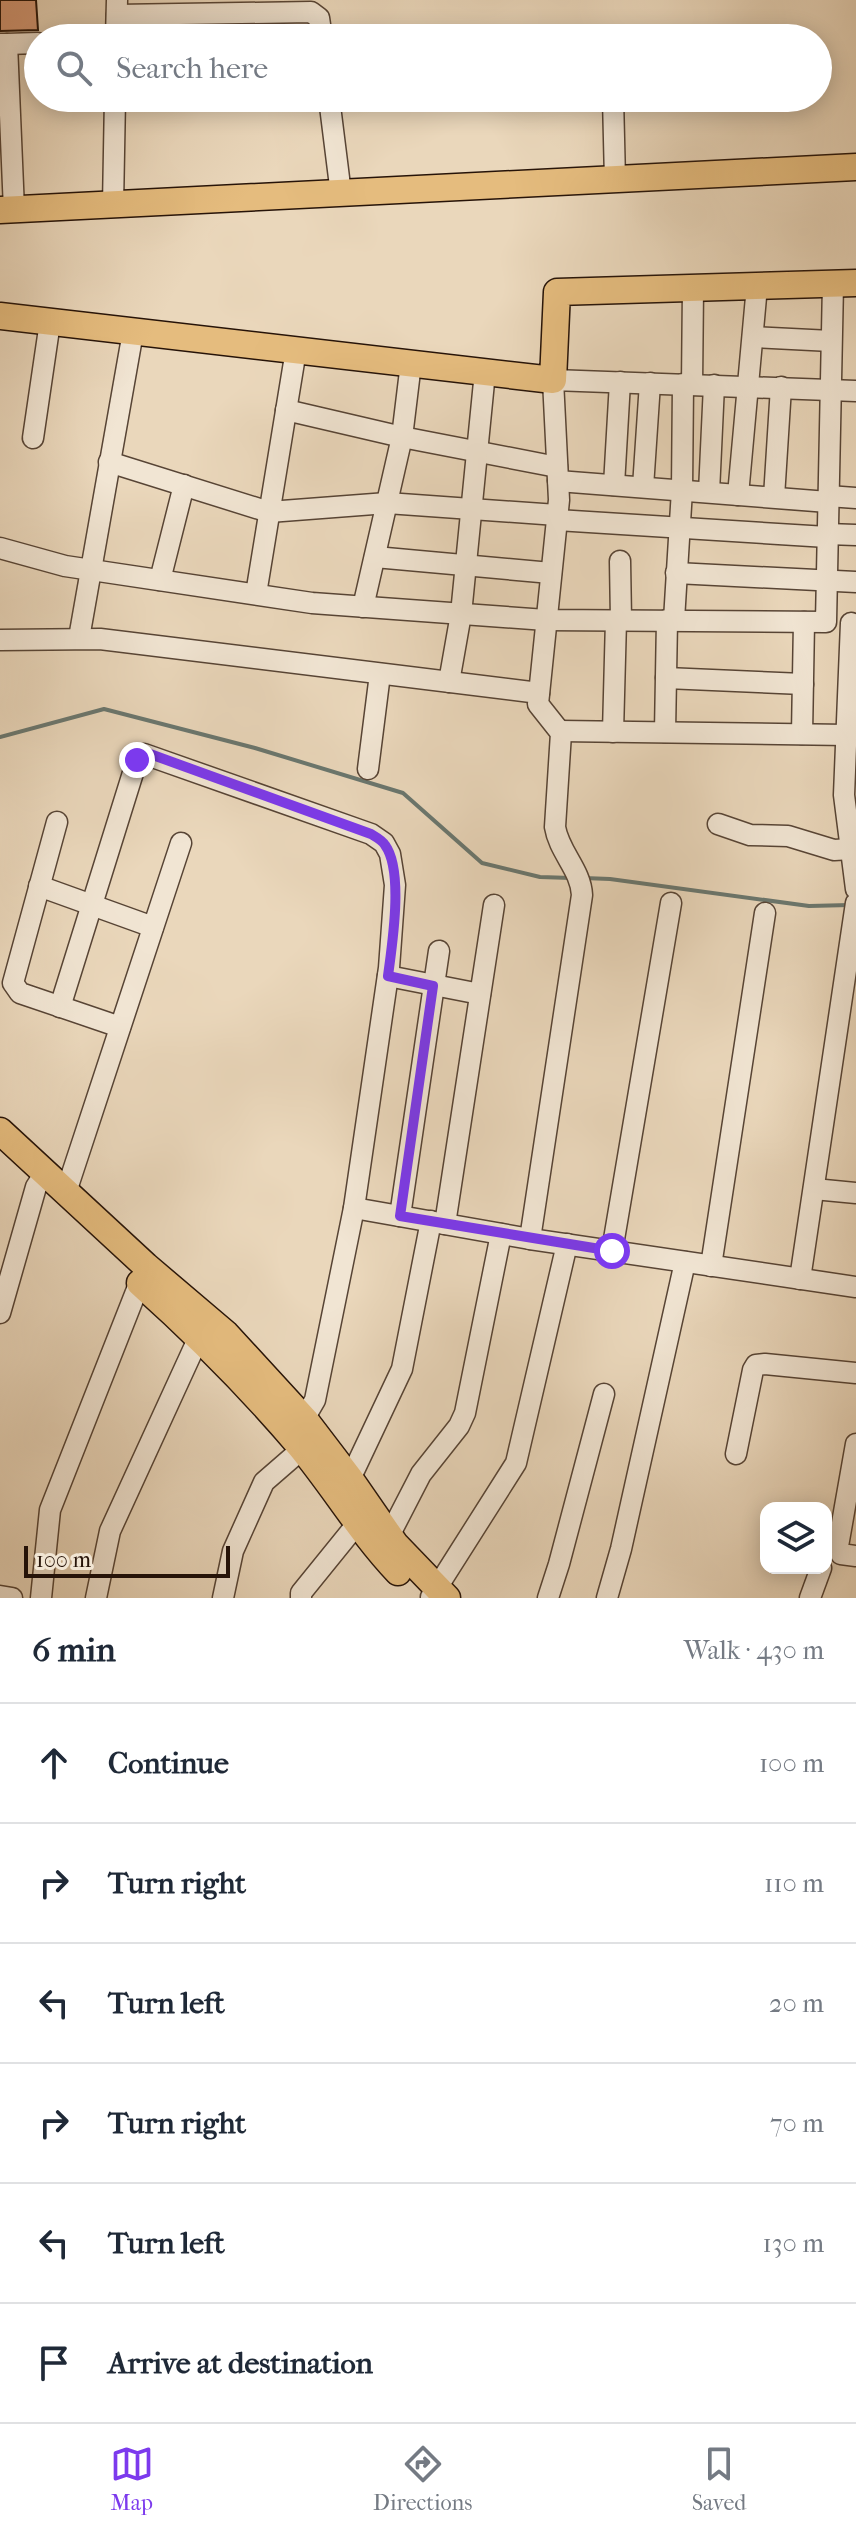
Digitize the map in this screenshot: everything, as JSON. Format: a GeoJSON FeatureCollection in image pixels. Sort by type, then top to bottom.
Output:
{"type":"FeatureCollection","features":[{"type":"Feature","properties":{"kind":"main road"},"geometry":{"type":"LineString","coordinates":[[7,210],[856,167]]}},
{"type":"Feature","properties":{"kind":"main road"},"geometry":{"type":"LineString","coordinates":[[0,316],[553,380],[557,292],[844,283]]}},
{"type":"Feature","properties":{"kind":"main road"},"geometry":{"type":"LineString","coordinates":[[0,1131],[40,1180],[204,1328],[237,1373],[350,1479],[371,1544],[434,1596]]}},
{"type":"Feature","properties":{"kind":"main road"},"geometry":{"type":"LineString","coordinates":[[0,1154],[40,1180],[66,1192],[142,1274]]}},
{"type":"Feature","properties":{"kind":"main road"},"geometry":{"type":"LineString","coordinates":[[300,1435],[363,1515],[389,1536],[434,1596]]}},
{"type":"Feature","properties":{"kind":"street"},"geometry":{"type":"LineString","coordinates":[[117,8],[311,12],[319,18],[320,24]]}},
{"type":"Feature","properties":{"kind":"street"},"geometry":{"type":"LineString","coordinates":[[7,210],[4,44],[24,43]]}},
{"type":"Feature","properties":{"kind":"street"},"geometry":{"type":"LineString","coordinates":[[113,205],[115,112]]}},
{"type":"Feature","properties":{"kind":"street"},"geometry":{"type":"LineString","coordinates":[[331,112],[341,194]]}},
{"type":"Feature","properties":{"kind":"street"},"geometry":{"type":"LineString","coordinates":[[613,112],[615,180]]}},
{"type":"Feature","properties":{"kind":"street"},"geometry":{"type":"LineString","coordinates":[[826,622],[831,341],[844,283]]}},
{"type":"Feature","properties":{"kind":"street"},"geometry":{"type":"LineString","coordinates":[[738,495],[757,286]]}},
{"type":"Feature","properties":{"kind":"street"},"geometry":{"type":"LineString","coordinates":[[665,732],[666,678],[682,490],[693,288]]}},
{"type":"Feature","properties":{"kind":"street"},"geometry":{"type":"LineString","coordinates":[[33,438],[50,322]]}},
{"type":"Feature","properties":{"kind":"street"},"geometry":{"type":"LineString","coordinates":[[79,638],[133,332]]}},
{"type":"Feature","properties":{"kind":"street"},"geometry":{"type":"LineString","coordinates":[[753,337],[831,341]]}},
{"type":"Feature","properties":{"kind":"street"},"geometry":{"type":"LineString","coordinates":[[256,594],[296,350]]}},
{"type":"Feature","properties":{"kind":"street"},"geometry":{"type":"LineString","coordinates":[[363,607],[402,437],[411,363]]}},
{"type":"Feature","properties":{"kind":"street"},"geometry":{"type":"LineString","coordinates":[[449,682],[461,614],[485,372]]}},
{"type":"Feature","properties":{"kind":"street"},"geometry":{"type":"LineString","coordinates":[[530,1239],[580,910],[581,884],[555,827],[560,731],[538,704],[557,518],[553,380],[856,391]]}},
{"type":"Feature","properties":{"kind":"street"},"geometry":{"type":"LineString","coordinates":[[614,485],[620,382]]}},
{"type":"Feature","properties":{"kind":"street"},"geometry":{"type":"LineString","coordinates":[[643,487],[650,383]]}},
{"type":"Feature","properties":{"kind":"street"},"geometry":{"type":"LineString","coordinates":[[709,492],[714,385]]}},
{"type":"Feature","properties":{"kind":"street"},"geometry":{"type":"LineString","coordinates":[[774,497],[781,387]]}},
{"type":"Feature","properties":{"kind":"street"},"geometry":{"type":"LineString","coordinates":[[286,410],[614,485],[774,497],[856,498]]}},
{"type":"Feature","properties":{"kind":"street"},"geometry":{"type":"LineString","coordinates":[[109,462],[269,512],[387,503],[679,528],[856,535]]}},
{"type":"Feature","properties":{"kind":"street"},"geometry":{"type":"LineString","coordinates":[[160,580],[184,485]]}},
{"type":"Feature","properties":{"kind":"street"},"geometry":{"type":"LineString","coordinates":[[0,548],[65,566],[363,607],[546,620],[854,624],[844,795],[856,889]]}},
{"type":"Feature","properties":{"kind":"street"},"geometry":{"type":"LineString","coordinates":[[375,557],[551,573]]}},
{"type":"Feature","properties":{"kind":"street"},"geometry":{"type":"LineString","coordinates":[[613,732],[620,561]]}},
{"type":"Feature","properties":{"kind":"street"},"geometry":{"type":"LineString","coordinates":[[676,573],[856,582]]}},
{"type":"Feature","properties":{"kind":"street"},"geometry":{"type":"LineString","coordinates":[[802,734],[804,622]]}},
{"type":"Feature","properties":{"kind":"street"},"geometry":{"type":"LineString","coordinates":[[0,640],[79,638],[539,693]]}},
{"type":"Feature","properties":{"kind":"street"},"geometry":{"type":"LineString","coordinates":[[368,769],[380,674]]}},
{"type":"Feature","properties":{"kind":"street"},"geometry":{"type":"LineString","coordinates":[[666,678],[803,684]]}},
{"type":"Feature","properties":{"kind":"street"},"geometry":{"type":"LineString","coordinates":[[560,731],[847,735]]}},
{"type":"Feature","properties":{"kind":"street"},"geometry":{"type":"LineString","coordinates":[[60,1007],[137,760],[144,754],[371,834],[384,843],[390,854],[395,885],[388,976],[354,1208],[315,1400],[300,1435],[264,1482],[233,1551],[223,1598]]}},
{"type":"Feature","properties":{"kind":"street"},"geometry":{"type":"LineString","coordinates":[[57,822],[13,983],[20,993],[120,1027]]}},
{"type":"Feature","properties":{"kind":"street"},"geometry":{"type":"LineString","coordinates":[[718,824],[750,835],[788,836],[834,850],[851,849]]}},
{"type":"Feature","properties":{"kind":"street"},"geometry":{"type":"LineString","coordinates":[[66,1192],[181,843]]}},
{"type":"Feature","properties":{"kind":"street"},"geometry":{"type":"LineString","coordinates":[[39,886],[153,927]]}},
{"type":"Feature","properties":{"kind":"street"},"geometry":{"type":"LineString","coordinates":[[612,1251],[671,903]]}},
{"type":"Feature","properties":{"kind":"street"},"geometry":{"type":"LineString","coordinates":[[350,1479],[402,1369],[438,1222],[494,905]]}},
{"type":"Feature","properties":{"kind":"street"},"geometry":{"type":"LineString","coordinates":[[711,1266],[765,913]]}},
{"type":"Feature","properties":{"kind":"street"},"geometry":{"type":"LineString","coordinates":[[800,1279],[855,913]]}},
{"type":"Feature","properties":{"kind":"street"},"geometry":{"type":"LineString","coordinates":[[400,1216],[439,951]]}},
{"type":"Feature","properties":{"kind":"street"},"geometry":{"type":"LineString","coordinates":[[388,976],[480,994]]}},
{"type":"Feature","properties":{"kind":"street"},"geometry":{"type":"LineString","coordinates":[[0,1313],[40,1180]]}},
{"type":"Feature","properties":{"kind":"street"},"geometry":{"type":"LineString","coordinates":[[814,1189],[856,1193]]}},
{"type":"Feature","properties":{"kind":"street"},"geometry":{"type":"LineString","coordinates":[[354,1208],[530,1239],[856,1287]]}},
{"type":"Feature","properties":{"kind":"street"},"geometry":{"type":"LineString","coordinates":[[389,1536],[421,1474],[463,1419],[501,1234]]}},
{"type":"Feature","properties":{"kind":"street"},"geometry":{"type":"LineString","coordinates":[[434,1596],[516,1463],[567,1244]]}},
{"type":"Feature","properties":{"kind":"street"},"geometry":{"type":"LineString","coordinates":[[607,1598],[621,1549],[685,1262]]}},
{"type":"Feature","properties":{"kind":"street"},"geometry":{"type":"LineString","coordinates":[[41,1598],[50,1510],[142,1274]]}},
{"type":"Feature","properties":{"kind":"street"},"geometry":{"type":"LineString","coordinates":[[96,1598],[110,1531],[204,1328]]}},
{"type":"Feature","properties":{"kind":"street"},"geometry":{"type":"LineString","coordinates":[[736,1454],[756,1365],[856,1373]]}},
{"type":"Feature","properties":{"kind":"street"},"geometry":{"type":"LineString","coordinates":[[548,1598],[604,1394]]}},
{"type":"Feature","properties":{"kind":"street"},"geometry":{"type":"LineString","coordinates":[[840,1555],[856,1444]]}},
{"type":"Feature","properties":{"kind":"street"},"geometry":{"type":"LineString","coordinates":[[301,1598],[301,1593],[363,1515]]}},
{"type":"Feature","properties":{"kind":"street"},"geometry":{"type":"LineString","coordinates":[[810,1598],[819,1574]]}},
{"type":"Feature","properties":{"kind":"street"},"geometry":{"type":"LineString","coordinates":[[0,1596],[12,1598]]}},
{"type":"Feature","properties":{"kind":"building"},"geometry":{"type":"Polygon","coordinates":[[[0,0],[36,0],[38,24],[24,24],[24,30],[0,31],[0,0]]]}},
{"type":"Feature","properties":{"kind":"waterway"},"geometry":{"type":"LineString","coordinates":[[0,737],[104,709],[255,748],[403,793],[482,863],[540,877],[571,878]]}},
{"type":"Feature","properties":{"kind":"waterway"},"geometry":{"type":"LineString","coordinates":[[584,878],[809,906],[850,905]]}},
{"type":"Feature","properties":{"kind":"route"},"geometry":{"type":"LineString","coordinates":[[137,760],[144,754],[150,754],[371,834],[384,843],[390,854],[395,885],[388,976],[433,986],[400,1216],[612,1251]]}}]}
